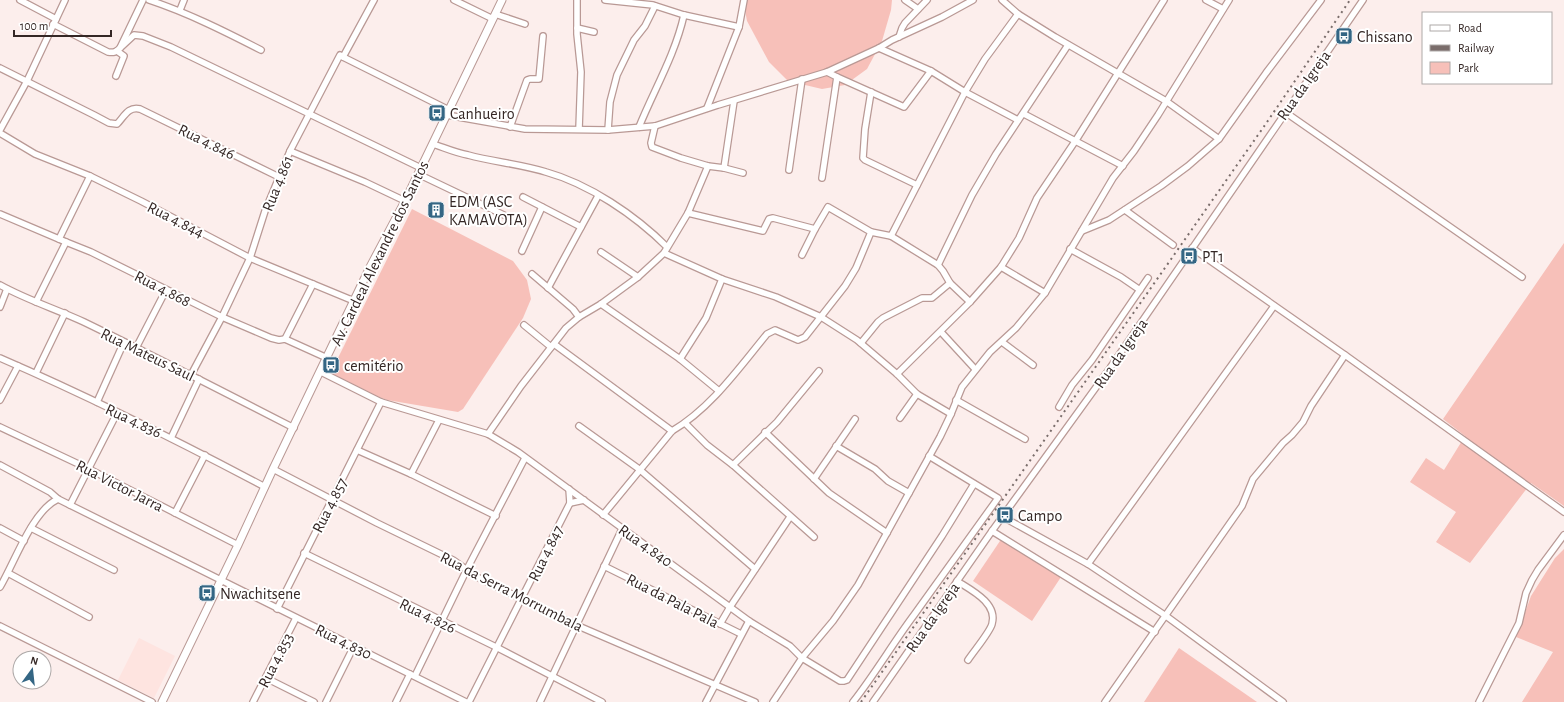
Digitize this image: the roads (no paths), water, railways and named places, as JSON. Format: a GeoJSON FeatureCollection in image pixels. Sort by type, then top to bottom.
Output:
{"type":"FeatureCollection","features":[{"type":"Feature","properties":{"kind":"street"},"geometry":{"type":"LineString","coordinates":[[20,0],[108,52],[119,50],[134,35],[143,36],[171,47],[420,171],[508,217]]}},
{"type":"Feature","properties":{"kind":"street"},"geometry":{"type":"LineString","coordinates":[[0,131],[27,81],[65,0]]}},
{"type":"Feature","properties":{"kind":"street"},"geometry":{"type":"LineString","coordinates":[[119,50],[143,0]]}},
{"type":"Feature","properties":{"kind":"street"},"geometry":{"type":"LineString","coordinates":[[149,0],[180,10],[261,50]]}},
{"type":"Feature","properties":{"kind":"street"},"geometry":{"type":"LineString","coordinates":[[180,10],[184,0]]}},
{"type":"Feature","properties":{"kind":"street","name":"Rua 4.861"},"geometry":{"type":"LineString","coordinates":[[191,375],[222,317],[250,258],[265,211],[290,151],[340,55],[343,56],[374,0]]}},
{"type":"Feature","properties":{"kind":"street"},"geometry":{"type":"LineString","coordinates":[[454,0],[494,17],[525,24]]}},
{"type":"Feature","properties":{"kind":"street","name":"Av. Cardeal Alexandre dos Santos"},"geometry":{"type":"LineString","coordinates":[[162,702],[354,301],[405,202],[502,0]]}},
{"type":"Feature","properties":{"kind":"street"},"geometry":{"type":"LineString","coordinates":[[578,0],[578,60],[581,72],[579,129]]}},
{"type":"Feature","properties":{"kind":"street"},"geometry":{"type":"LineString","coordinates":[[605,0],[654,4],[684,15],[739,27]]}},
{"type":"Feature","properties":{"kind":"street"},"geometry":{"type":"LineString","coordinates":[[708,108],[739,27],[744,0]]}},
{"type":"Feature","properties":{"kind":"street"},"geometry":{"type":"LineString","coordinates":[[905,0],[918,9]]}},
{"type":"Feature","properties":{"kind":"street"},"geometry":{"type":"LineString","coordinates":[[900,37],[902,28],[927,0]]}},
{"type":"Feature","properties":{"kind":"street"},"geometry":{"type":"LineString","coordinates":[[343,56],[448,112],[510,127],[544,130],[608,130],[655,126],[708,108],[827,72],[942,17],[972,0]]}},
{"type":"Feature","properties":{"kind":"street"},"geometry":{"type":"LineString","coordinates":[[1002,0],[1018,14],[1068,45],[1166,101],[1219,139]]}},
{"type":"Feature","properties":{"kind":"street"},"geometry":{"type":"LineString","coordinates":[[897,374],[941,332],[1001,267],[1019,238],[1037,198],[1076,140],[1164,0]]}},
{"type":"Feature","properties":{"kind":"street"},"geometry":{"type":"LineString","coordinates":[[1206,0],[1224,9]]}},
{"type":"Feature","properties":{"kind":"street"},"geometry":{"type":"LineString","coordinates":[[773,702],[802,658],[833,620],[858,585],[929,456],[951,414],[962,387],[990,352],[1016,328],[1045,293],[1113,178],[1134,151],[1229,0]]}},
{"type":"Feature","properties":{"kind":"street"},"geometry":{"type":"LineString","coordinates":[[1082,231],[1109,220],[1125,210],[1188,166],[1219,139],[1321,0]]}},
{"type":"Feature","properties":{"kind":"street","name":"Rua da Igreja"},"geometry":{"type":"LineString","coordinates":[[873,702],[992,531],[1110,368],[1363,0]]}},
{"type":"Feature","properties":{"kind":"street"},"geometry":{"type":"LineString","coordinates":[[608,130],[610,102],[617,75],[634,40],[646,26],[654,4]]}},
{"type":"Feature","properties":{"kind":"street"},"geometry":{"type":"LineString","coordinates":[[891,236],[965,92],[985,59],[1018,14]]}},
{"type":"Feature","properties":{"kind":"street"},"geometry":{"type":"LineString","coordinates":[[639,127],[672,55],[679,36],[684,15]]}},
{"type":"Feature","properties":{"kind":"street"},"geometry":{"type":"LineString","coordinates":[[577,28],[594,32]]}},
{"type":"Feature","properties":{"kind":"street"},"geometry":{"type":"LineString","coordinates":[[510,127],[527,80],[539,79],[543,36]]}},
{"type":"Feature","properties":{"kind":"street"},"geometry":{"type":"LineString","coordinates":[[938,265],[972,195],[1007,136],[1024,114],[1068,45]]}},
{"type":"Feature","properties":{"kind":"street"},"geometry":{"type":"LineString","coordinates":[[878,48],[931,71],[965,92],[1018,120]]}},
{"type":"Feature","properties":{"kind":"street"},"geometry":{"type":"LineString","coordinates":[[116,76],[124,56],[119,50]]}},
{"type":"Feature","properties":{"kind":"street"},"geometry":{"type":"LineString","coordinates":[[0,68],[27,81]]}},
{"type":"Feature","properties":{"kind":"street"},"geometry":{"type":"LineString","coordinates":[[827,72],[904,107],[931,71]]}},
{"type":"Feature","properties":{"kind":"street"},"geometry":{"type":"LineString","coordinates":[[822,178],[837,77]]}},
{"type":"Feature","properties":{"kind":"street"},"geometry":{"type":"LineString","coordinates":[[789,170],[802,79]]}},
{"type":"Feature","properties":{"kind":"street","name":"Rua 4.846"},"geometry":{"type":"LineString","coordinates":[[27,81],[109,123],[117,124],[129,110],[133,108],[140,108],[280,177]]}},
{"type":"Feature","properties":{"kind":"street"},"geometry":{"type":"LineString","coordinates":[[870,92],[863,158],[917,185]]}},
{"type":"Feature","properties":{"kind":"street"},"geometry":{"type":"LineString","coordinates":[[724,168],[734,101]]}},
{"type":"Feature","properties":{"kind":"street"},"geometry":{"type":"LineString","coordinates":[[1285,112],[1522,276]]}},
{"type":"Feature","properties":{"kind":"street"},"geometry":{"type":"LineString","coordinates":[[1024,114],[1123,166]]}},
{"type":"Feature","properties":{"kind":"street"},"geometry":{"type":"LineString","coordinates":[[655,126],[651,142],[652,147],[708,166],[743,173]]}},
{"type":"Feature","properties":{"kind":"street","name":"Rua 4.844"},"geometry":{"type":"LineString","coordinates":[[0,131],[35,154],[90,176],[250,258],[354,301]]}},
{"type":"Feature","properties":{"kind":"street"},"geometry":{"type":"LineString","coordinates":[[433,144],[467,155],[547,172],[562,177],[598,196],[636,220],[667,247]]}},
{"type":"Feature","properties":{"kind":"street"},"geometry":{"type":"LineString","coordinates":[[290,151],[365,182],[405,202]]}},
{"type":"Feature","properties":{"kind":"street"},"geometry":{"type":"LineString","coordinates":[[488,434],[521,386],[566,328],[579,317],[601,304],[638,277],[664,253],[688,213],[708,166]]}},
{"type":"Feature","properties":{"kind":"street"},"geometry":{"type":"LineString","coordinates":[[59,239],[90,176]]}},
{"type":"Feature","properties":{"kind":"street"},"geometry":{"type":"LineString","coordinates":[[548,288],[598,196]]}},
{"type":"Feature","properties":{"kind":"street"},"geometry":{"type":"LineString","coordinates":[[523,197],[581,227]]}},
{"type":"Feature","properties":{"kind":"street"},"geometry":{"type":"LineString","coordinates":[[522,251],[542,207]]}},
{"type":"Feature","properties":{"kind":"street"},"geometry":{"type":"LineString","coordinates":[[802,255],[828,207],[871,232],[891,236],[938,265],[950,283],[970,302]]}},
{"type":"Feature","properties":{"kind":"street"},"geometry":{"type":"LineString","coordinates":[[1125,210],[1174,245]]}},
{"type":"Feature","properties":{"kind":"street"},"geometry":{"type":"LineString","coordinates":[[688,213],[762,231],[769,219],[773,218],[815,229]]}},
{"type":"Feature","properties":{"kind":"street","name":"Rua 4.868"},"geometry":{"type":"LineString","coordinates":[[0,214],[91,252],[222,317],[271,338],[279,340],[285,339],[327,358]]}},
{"type":"Feature","properties":{"kind":"street"},"geometry":{"type":"LineString","coordinates":[[603,515],[672,431],[685,423],[719,391],[771,331],[779,331],[795,339],[805,337],[845,286],[856,268],[871,232]]}},
{"type":"Feature","properties":{"kind":"street"},"geometry":{"type":"LineString","coordinates":[[36,302],[66,242]]}},
{"type":"Feature","properties":{"kind":"street"},"geometry":{"type":"LineString","coordinates":[[1192,248],[1345,355],[1564,512]]}},
{"type":"Feature","properties":{"kind":"street"},"geometry":{"type":"LineString","coordinates":[[1070,249],[1121,277],[1140,290]]}},
{"type":"Feature","properties":{"kind":"street"},"geometry":{"type":"LineString","coordinates":[[601,252],[638,277]]}},
{"type":"Feature","properties":{"kind":"street"},"geometry":{"type":"LineString","coordinates":[[664,253],[722,279],[776,297],[821,317],[861,344],[897,374],[917,394],[951,414]]}},
{"type":"Feature","properties":{"kind":"street"},"geometry":{"type":"LineString","coordinates":[[1001,267],[1045,293]]}},
{"type":"Feature","properties":{"kind":"street"},"geometry":{"type":"LineString","coordinates":[[532,274],[573,309],[579,317]]}},
{"type":"Feature","properties":{"kind":"street"},"geometry":{"type":"LineString","coordinates":[[1059,407],[1072,385],[1092,360],[1148,278]]}},
{"type":"Feature","properties":{"kind":"street"},"geometry":{"type":"LineString","coordinates":[[680,359],[706,318],[722,279]]}},
{"type":"Feature","properties":{"kind":"street"},"geometry":{"type":"LineString","coordinates":[[861,344],[878,322],[883,318],[922,298],[932,298],[950,283]]}},
{"type":"Feature","properties":{"kind":"street"},"geometry":{"type":"LineString","coordinates":[[285,339],[313,284]]}},
{"type":"Feature","properties":{"kind":"street","name":"Rua Mateus Saul"},"geometry":{"type":"LineString","coordinates":[[0,286],[65,313],[294,428]]}},
{"type":"Feature","properties":{"kind":"street"},"geometry":{"type":"LineString","coordinates":[[0,308],[7,289]]}},
{"type":"Feature","properties":{"kind":"street"},"geometry":{"type":"LineString","coordinates":[[136,348],[166,290]]}},
{"type":"Feature","properties":{"kind":"street"},"geometry":{"type":"LineString","coordinates":[[601,304],[680,359],[719,391]]}},
{"type":"Feature","properties":{"kind":"street"},"geometry":{"type":"LineString","coordinates":[[1088,564],[1274,306]]}},
{"type":"Feature","properties":{"kind":"street"},"geometry":{"type":"LineString","coordinates":[[36,374],[65,313]]}},
{"type":"Feature","properties":{"kind":"street"},"geometry":{"type":"LineString","coordinates":[[524,325],[672,431]]}},
{"type":"Feature","properties":{"kind":"street"},"geometry":{"type":"LineString","coordinates":[[941,332],[975,369]]}},
{"type":"Feature","properties":{"kind":"street"},"geometry":{"type":"LineString","coordinates":[[97,402],[124,342]]}},
{"type":"Feature","properties":{"kind":"street"},"geometry":{"type":"LineString","coordinates":[[1002,342],[1032,366]]}},
{"type":"Feature","properties":{"kind":"street"},"geometry":{"type":"LineString","coordinates":[[1105,702],[1242,506],[1254,479],[1283,443],[1303,422],[1345,355]]}},
{"type":"Feature","properties":{"kind":"street","name":"Rua 4.836"},"geometry":{"type":"LineString","coordinates":[[0,358],[97,402],[171,438],[265,487]]}},
{"type":"Feature","properties":{"kind":"street"},"geometry":{"type":"LineString","coordinates":[[0,400],[18,366]]}},
{"type":"Feature","properties":{"kind":"street"},"geometry":{"type":"LineString","coordinates":[[733,465],[776,422],[819,371]]}},
{"type":"Feature","properties":{"kind":"street","name":"Rua 4.840"},"geometry":{"type":"LineString","coordinates":[[320,372],[381,402],[488,434],[569,489],[749,621],[790,646],[802,658],[844,682],[847,680],[942,536],[974,484]]}},
{"type":"Feature","properties":{"kind":"street"},"geometry":{"type":"LineString","coordinates":[[171,438],[199,379]]}},
{"type":"Feature","properties":{"kind":"street"},"geometry":{"type":"LineString","coordinates":[[900,418],[917,394]]}},
{"type":"Feature","properties":{"kind":"street"},"geometry":{"type":"LineString","coordinates":[[956,400],[1025,439]]}},
{"type":"Feature","properties":{"kind":"street","name":"Rua 4.857"},"geometry":{"type":"LineString","coordinates":[[277,608],[381,402]]}},
{"type":"Feature","properties":{"kind":"street"},"geometry":{"type":"LineString","coordinates":[[70,505],[117,413]]}},
{"type":"Feature","properties":{"kind":"street"},"geometry":{"type":"LineString","coordinates":[[814,479],[855,419]]}},
{"type":"Feature","properties":{"kind":"street"},"geometry":{"type":"LineString","coordinates":[[411,474],[439,420]]}},
{"type":"Feature","properties":{"kind":"street"},"geometry":{"type":"LineString","coordinates":[[685,423],[707,445],[733,465],[814,537]]}},
{"type":"Feature","properties":{"kind":"street"},"geometry":{"type":"LineString","coordinates":[[579,426],[640,469],[755,569]]}},
{"type":"Feature","properties":{"kind":"street","name":"Rua Victor Jarra"},"geometry":{"type":"LineString","coordinates":[[0,427],[89,469],[238,545]]}},
{"type":"Feature","properties":{"kind":"street"},"geometry":{"type":"LineString","coordinates":[[765,432],[829,493],[887,533]]}},
{"type":"Feature","properties":{"kind":"street"},"geometry":{"type":"LineString","coordinates":[[836,446],[875,469],[888,481],[909,493]]}},
{"type":"Feature","properties":{"kind":"street"},"geometry":{"type":"LineString","coordinates":[[357,450],[411,474],[496,516]]}},
{"type":"Feature","properties":{"kind":"street"},"geometry":{"type":"LineString","coordinates":[[175,512],[205,455]]}},
{"type":"Feature","properties":{"kind":"street"},"geometry":{"type":"LineString","coordinates":[[929,456],[974,484]]}},
{"type":"Feature","properties":{"kind":"street"},"geometry":{"type":"LineString","coordinates":[[396,702],[442,621],[467,569],[525,458]]}},
{"type":"Feature","properties":{"kind":"street","name":"Rua 4.830"},"geometry":{"type":"LineString","coordinates":[[0,465],[50,492],[58,500],[468,702]]}},
{"type":"Feature","properties":{"kind":"street","name":"Rua da Serra Morrumbala"},"geometry":{"type":"LineString","coordinates":[[273,469],[453,560],[477,577],[522,599],[576,625],[755,702]]}},
{"type":"Feature","properties":{"kind":"street","name":"Rua da Igreja"},"geometry":{"type":"LineString","coordinates":[[853,702],[873,677],[914,615],[998,498],[974,484]]}},
{"type":"Feature","properties":{"kind":"street"},"geometry":{"type":"LineString","coordinates":[[569,489],[570,503],[584,500]]}},
{"type":"Feature","properties":{"kind":"street"},"geometry":{"type":"LineString","coordinates":[[0,587],[41,512],[52,502],[58,500]]}},
{"type":"Feature","properties":{"kind":"street","name":"Rua 4.847"},"geometry":{"type":"LineString","coordinates":[[468,702],[570,503]]}},
{"type":"Feature","properties":{"kind":"street"},"geometry":{"type":"LineString","coordinates":[[720,624],[730,606],[790,517]]}},
{"type":"Feature","properties":{"kind":"street"},"geometry":{"type":"LineString","coordinates":[[1003,517],[1088,564],[1166,616],[1283,702]]}},
{"type":"Feature","properties":{"kind":"street"},"geometry":{"type":"LineString","coordinates":[[0,528],[24,541]]}},
{"type":"Feature","properties":{"kind":"street"},"geometry":{"type":"LineString","coordinates":[[31,528],[114,570]]}},
{"type":"Feature","properties":{"kind":"street"},"geometry":{"type":"LineString","coordinates":[[540,702],[622,529]]}},
{"type":"Feature","properties":{"kind":"street"},"geometry":{"type":"LineString","coordinates":[[992,531],[1155,632]]}},
{"type":"Feature","properties":{"kind":"street"},"geometry":{"type":"LineString","coordinates":[[1479,702],[1519,623],[1526,593],[1532,580],[1564,535]]}},
{"type":"Feature","properties":{"kind":"street","name":"Rua 4.826"},"geometry":{"type":"LineString","coordinates":[[304,553],[496,647],[602,702]]}},
{"type":"Feature","properties":{"kind":"street","name":"Rua da Pala Pala"},"geometry":{"type":"LineString","coordinates":[[604,566],[742,634]]}},
{"type":"Feature","properties":{"kind":"street"},"geometry":{"type":"LineString","coordinates":[[8,573],[90,617]]}},
{"type":"Feature","properties":{"kind":"street"},"geometry":{"type":"LineString","coordinates":[[957,581],[984,600],[990,606],[993,613],[992,624],[968,660]]}},
{"type":"Feature","properties":{"kind":"street","name":"Rua 4.853"},"geometry":{"type":"LineString","coordinates":[[253,702],[296,618]]}},
{"type":"Feature","properties":{"kind":"street"},"geometry":{"type":"LineString","coordinates":[[706,702],[749,621]]}},
{"type":"Feature","properties":{"kind":"street"},"geometry":{"type":"LineString","coordinates":[[0,626],[152,702]]}},
{"type":"Feature","properties":{"kind":"street"},"geometry":{"type":"LineString","coordinates":[[326,702],[354,646]]}},
{"type":"Feature","properties":{"kind":"street"},"geometry":{"type":"LineString","coordinates":[[266,678],[314,702]]}},
{"type":"Feature","properties":{"kind":"railway"},"geometry":{"type":"LineString","coordinates":[[861,702],[1265,125],[1350,0]]}},
{"type":"Feature","properties":{"kind":"place","name":"Chissano"},"geometry":{"type":"Point","coordinates":[1344,36]}},
{"type":"Feature","properties":{"kind":"place","name":"Canhueiro"},"geometry":{"type":"Point","coordinates":[437,113]}},
{"type":"Feature","properties":{"kind":"place","name":"EDM (ASC KAMAVOTA)"},"geometry":{"type":"Point","coordinates":[436,210]}},
{"type":"Feature","properties":{"kind":"place","name":"PT1"},"geometry":{"type":"Point","coordinates":[1189,256]}},
{"type":"Feature","properties":{"kind":"place","name":"cemitério"},"geometry":{"type":"Point","coordinates":[331,365]}},
{"type":"Feature","properties":{"kind":"place","name":"Campo"},"geometry":{"type":"Point","coordinates":[1005,515]}},
{"type":"Feature","properties":{"kind":"place","name":"Nwachitsene"},"geometry":{"type":"Point","coordinates":[207,593]}}]}
